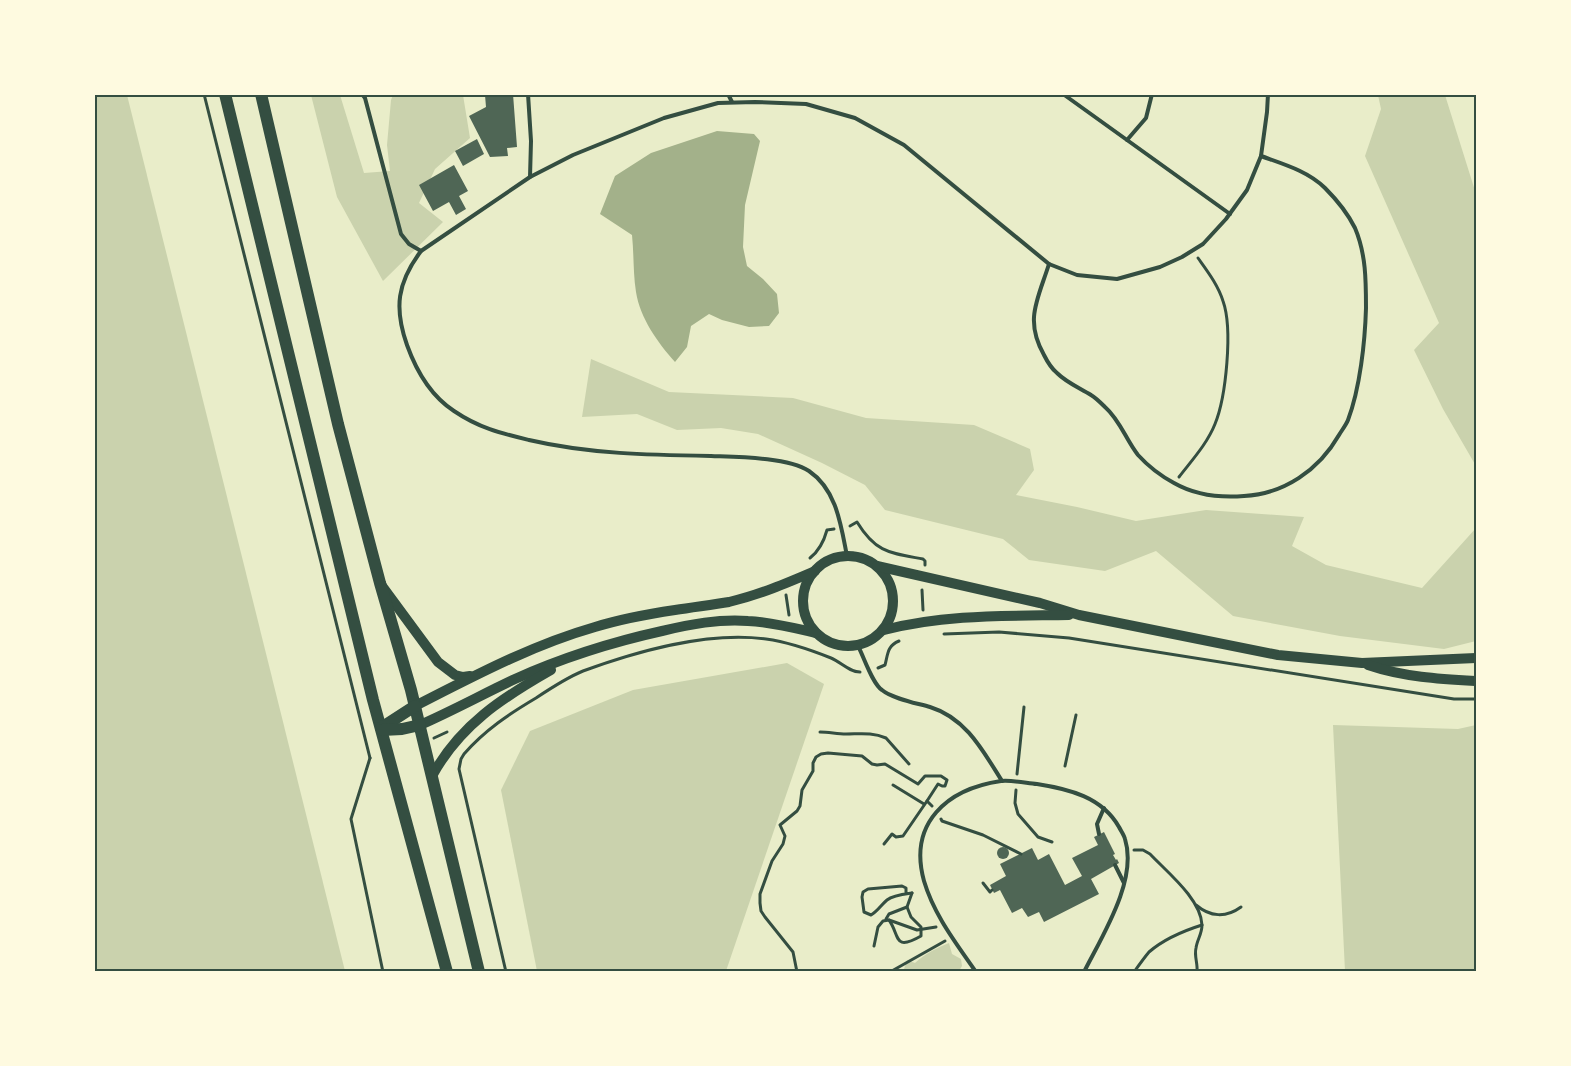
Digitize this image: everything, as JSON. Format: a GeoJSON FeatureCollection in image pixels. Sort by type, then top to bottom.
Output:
{"type":"FeatureCollection","features":[{"type":"Feature","properties":{"kind":"main road"},"geometry":{"type":"LineString","coordinates":[[225,94],[392,772],[447,972]]}},
{"type":"Feature","properties":{"kind":"main road"},"geometry":{"type":"LineString","coordinates":[[261,94],[338,424],[420,725],[479,972]]}},
{"type":"Feature","properties":{"kind":"main road"},"geometry":{"type":"LineString","coordinates":[[382,729],[397,716],[415,706],[543,645],[596,627],[658,613],[729,602],[758,594],[784,585],[830,560],[847,556],[863,558],[877,566],[891,585],[894,596],[893,608],[884,630],[872,640],[858,646],[847,647],[835,645],[816,633],[809,624],[803,602],[804,590],[815,570]]}},
{"type":"Feature","properties":{"kind":"main road"},"geometry":{"type":"LineString","coordinates":[[877,566],[1040,603],[1079,615],[1278,655],[1362,663],[1476,658]]}},
{"type":"Feature","properties":{"kind":"main road"},"geometry":{"type":"LineString","coordinates":[[381,583],[428,650],[442,666],[458,676],[478,674]]}},
{"type":"Feature","properties":{"kind":"main road"},"geometry":{"type":"LineString","coordinates":[[884,630],[923,621],[1079,615]]}},
{"type":"Feature","properties":{"kind":"main road"},"geometry":{"type":"LineString","coordinates":[[382,729],[402,729],[420,725],[518,678],[631,637],[692,624],[730,621],[751,621],[787,626],[816,633]]}},
{"type":"Feature","properties":{"kind":"main road"},"geometry":{"type":"LineString","coordinates":[[432,776],[451,746],[480,717],[545,674],[588,651]]}},
{"type":"Feature","properties":{"kind":"main road"},"geometry":{"type":"LineString","coordinates":[[1362,663],[1381,670],[1418,677],[1476,681]]}},
{"type":"Feature","properties":{"kind":"lane"},"geometry":{"type":"LineString","coordinates":[[362,94],[365,98],[401,234],[409,244],[421,251]]}},
{"type":"Feature","properties":{"kind":"lane"},"geometry":{"type":"LineString","coordinates":[[528,94],[531,141],[530,177]]}},
{"type":"Feature","properties":{"kind":"lane"},"geometry":{"type":"LineString","coordinates":[[728,94],[733,102]]}},
{"type":"Feature","properties":{"kind":"lane"},"geometry":{"type":"LineString","coordinates":[[1063,94],[1230,214]]}},
{"type":"Feature","properties":{"kind":"lane"},"geometry":{"type":"LineString","coordinates":[[1127,140],[1146,118],[1152,94]]}},
{"type":"Feature","properties":{"kind":"lane"},"geometry":{"type":"LineString","coordinates":[[847,556],[839,516],[831,496],[822,483],[809,471],[794,465],[750,458],[633,454],[558,447],[492,431],[452,410],[438,398],[418,370],[405,339],[398,308],[399,297],[414,261],[421,251],[530,177],[573,155],[664,118],[718,103],[733,102],[806,104],[855,118],[904,145],[1049,264],[1077,275],[1117,279],[1160,267],[1182,257],[1203,244],[1230,214],[1247,190],[1261,156],[1268,94]]}},
{"type":"Feature","properties":{"kind":"lane"},"geometry":{"type":"LineString","coordinates":[[1049,264],[1034,310],[1034,329],[1038,345],[1056,373],[1077,388],[1092,395],[1108,410],[1138,454],[1160,475],[1196,492],[1214,496],[1250,496],[1290,483],[1316,465],[1333,445],[1348,420],[1358,384],[1366,330],[1366,267],[1354,227],[1324,187],[1301,172],[1261,156]]}},
{"type":"Feature","properties":{"kind":"lane"},"geometry":{"type":"LineString","coordinates":[[858,646],[876,683],[882,690],[890,695],[933,708],[962,726],[974,737],[1002,781]]}},
{"type":"Feature","properties":{"kind":"lane"},"geometry":{"type":"LineString","coordinates":[[976,972],[942,923],[932,903],[920,861],[922,838],[934,813],[952,799],[966,791],[1002,781],[1017,781],[1056,787],[1085,796],[1104,808],[1115,820],[1125,839],[1127,868],[1124,885],[1117,907],[1084,972]]}},
{"type":"Feature","properties":{"kind":"lane"},"geometry":{"type":"LineString","coordinates":[[1099,834],[1097,824],[1104,808]]}},
{"type":"Feature","properties":{"kind":"lane"},"geometry":{"type":"LineString","coordinates":[[1115,865],[1124,885]]}},
{"type":"Feature","properties":{"kind":"path"},"geometry":{"type":"LineString","coordinates":[[204,94],[370,758],[351,819],[383,972]]}},
{"type":"Feature","properties":{"kind":"path"},"geometry":{"type":"LineString","coordinates":[[1174,483],[1208,438],[1215,423],[1221,404],[1228,348],[1224,304],[1217,286],[1193,250]]}},
{"type":"Feature","properties":{"kind":"path"},"geometry":{"type":"LineString","coordinates":[[808,560],[818,551],[827,530],[851,526],[858,522],[874,545],[884,550],[923,559],[926,563],[921,583],[923,621]]}},
{"type":"Feature","properties":{"kind":"path"},"geometry":{"type":"LineString","coordinates":[[784,585],[789,619],[784,643]]}},
{"type":"Feature","properties":{"kind":"path"},"geometry":{"type":"LineString","coordinates":[[938,634],[999,632],[1069,638],[1454,699],[1476,699]]}},
{"type":"Feature","properties":{"kind":"path"},"geometry":{"type":"LineString","coordinates":[[506,972],[459,772],[459,764],[468,749],[499,721],[559,683],[582,672],[643,652],[707,639],[745,637],[784,643],[818,653],[859,672]]}},
{"type":"Feature","properties":{"kind":"path"},"geometry":{"type":"LineString","coordinates":[[886,662],[886,655],[893,643],[904,639]]}},
{"type":"Feature","properties":{"kind":"path"},"geometry":{"type":"LineString","coordinates":[[1065,766],[1076,715]]}},
{"type":"Feature","properties":{"kind":"path"},"geometry":{"type":"LineString","coordinates":[[820,732],[866,733],[881,736],[909,764]]}},
{"type":"Feature","properties":{"kind":"path"},"geometry":{"type":"LineString","coordinates":[[798,972],[793,952],[765,917],[760,903],[760,894],[772,861],[783,844],[785,836],[780,825],[800,806],[802,790],[813,771],[816,757],[821,754],[862,756],[872,764],[885,764],[901,772]]}},
{"type":"Feature","properties":{"kind":"path"},"geometry":{"type":"LineString","coordinates":[[884,844],[892,834],[896,837],[903,836],[926,802],[893,785]]}},
{"type":"Feature","properties":{"kind":"path"},"geometry":{"type":"LineString","coordinates":[[1126,850],[1143,850],[1150,854],[1195,904],[1202,925],[1195,949],[1197,972]]}},
{"type":"Feature","properties":{"kind":"path"},"geometry":{"type":"LineString","coordinates":[[887,920],[900,941],[909,942],[921,936],[920,926],[911,917],[907,907],[912,893],[924,881]]}},
{"type":"Feature","properties":{"kind":"path"},"geometry":{"type":"LineString","coordinates":[[983,883],[990,892],[992,890]]}},
{"type":"Feature","properties":{"kind":"path"},"geometry":{"type":"LineString","coordinates":[[906,894],[906,888],[902,886],[868,889],[863,892],[862,897],[864,912],[871,915],[886,900],[912,893]]}},
{"type":"Feature","properties":{"kind":"path"},"geometry":{"type":"LineString","coordinates":[[1195,904],[1206,912],[1223,915],[1241,907]]}},
{"type":"Feature","properties":{"kind":"path"},"geometry":{"type":"LineString","coordinates":[[887,920],[889,914],[907,907]]}},
{"type":"Feature","properties":{"kind":"path"},"geometry":{"type":"LineString","coordinates":[[874,946],[880,922],[887,920],[911,929],[921,930],[934,928],[942,923]]}},
{"type":"Feature","properties":{"kind":"path"},"geometry":{"type":"LineString","coordinates":[[1134,972],[1149,953],[1162,943],[1173,936],[1202,925]]}},
{"type":"Feature","properties":{"kind":"path"},"geometry":{"type":"LineString","coordinates":[[890,972],[952,936]]}},
{"type":"Feature","properties":{"kind":"shaded area"},"geometry":{"type":"Polygon","coordinates":[[[94,95],[127,95],[345,971],[95,971],[94,95]]]}},
{"type":"Feature","properties":{"kind":"shaded area"},"geometry":{"type":"Polygon","coordinates":[[[311,95],[340,95],[364,173],[390,171],[387,145],[393,95],[463,95],[470,138],[435,169],[419,203],[443,222],[383,281],[337,197],[311,95]]]}},
{"type":"Feature","properties":{"kind":"shaded area"},"geometry":{"type":"Polygon","coordinates":[[[1378,95],[1445,95],[1476,194],[1476,466],[1443,409],[1414,350],[1439,323],[1365,156],[1381,109],[1378,95]]]}},
{"type":"Feature","properties":{"kind":"shaded area"},"geometry":{"type":"Polygon","coordinates":[[[717,131],[754,134],[760,141],[745,205],[743,247],[747,266],[777,294],[779,313],[769,326],[749,327],[709,314],[691,326],[687,347],[675,362],[662,347],[641,311],[634,278],[632,235],[600,214],[615,176],[651,153],[717,131]]]}},
{"type":"Feature","properties":{"kind":"shaded area"},"geometry":{"type":"Polygon","coordinates":[[[591,359],[669,392],[793,398],[866,418],[974,425],[1030,449],[1034,470],[1016,495],[1136,521],[1206,510],[1304,517],[1292,546],[1326,565],[1422,588],[1476,528],[1476,641],[1444,649],[1340,636],[1233,616],[1156,551],[1105,571],[1029,560],[1003,539],[885,510],[865,485],[758,434],[721,428],[677,430],[637,414],[582,417],[591,359]]]}},
{"type":"Feature","properties":{"kind":"shaded area"},"geometry":{"type":"Polygon","coordinates":[[[787,663],[824,684],[726,971],[537,971],[501,790],[530,731],[633,690],[787,663]]]}},
{"type":"Feature","properties":{"kind":"shaded area"},"geometry":{"type":"Polygon","coordinates":[[[1333,725],[1458,729],[1476,725],[1476,971],[1345,971],[1333,725]]]}},
{"type":"Feature","properties":{"kind":"shaded area"},"geometry":{"type":"Polygon","coordinates":[[[949,943],[952,954],[961,959],[962,966],[959,971],[903,972],[907,960],[915,963],[949,943]]]}},
{"type":"Feature","properties":{"kind":"building"},"geometry":{"type":"Polygon","coordinates":[[[513,94],[517,147],[507,148],[508,156],[490,157],[469,116],[486,107],[485,95],[513,94]]]}},
{"type":"Feature","properties":{"kind":"building"},"geometry":{"type":"Polygon","coordinates":[[[477,139],[484,154],[463,166],[455,151],[477,139]]]}},
{"type":"Feature","properties":{"kind":"building"},"geometry":{"type":"Polygon","coordinates":[[[454,165],[468,191],[459,196],[466,209],[456,215],[449,202],[433,211],[419,185],[454,165]]]}},
{"type":"Feature","properties":{"kind":"building"},"geometry":{"type":"Polygon","coordinates":[[[1104,832],[1115,854],[1113,855],[1119,863],[1091,879],[1099,894],[1044,922],[1039,912],[1028,917],[1022,908],[1012,913],[1000,890],[994,893],[990,885],[1006,876],[1000,864],[1032,848],[1038,860],[1049,854],[1065,885],[1082,876],[1072,858],[1098,845],[1094,837],[1104,832]]]}},
{"type":"Feature","properties":{"kind":"building"},"geometry":{"type":"Polygon","coordinates":[[[1005,847],[1009,853],[1005,859],[1001,859],[997,851],[1005,847]]]}}]}
